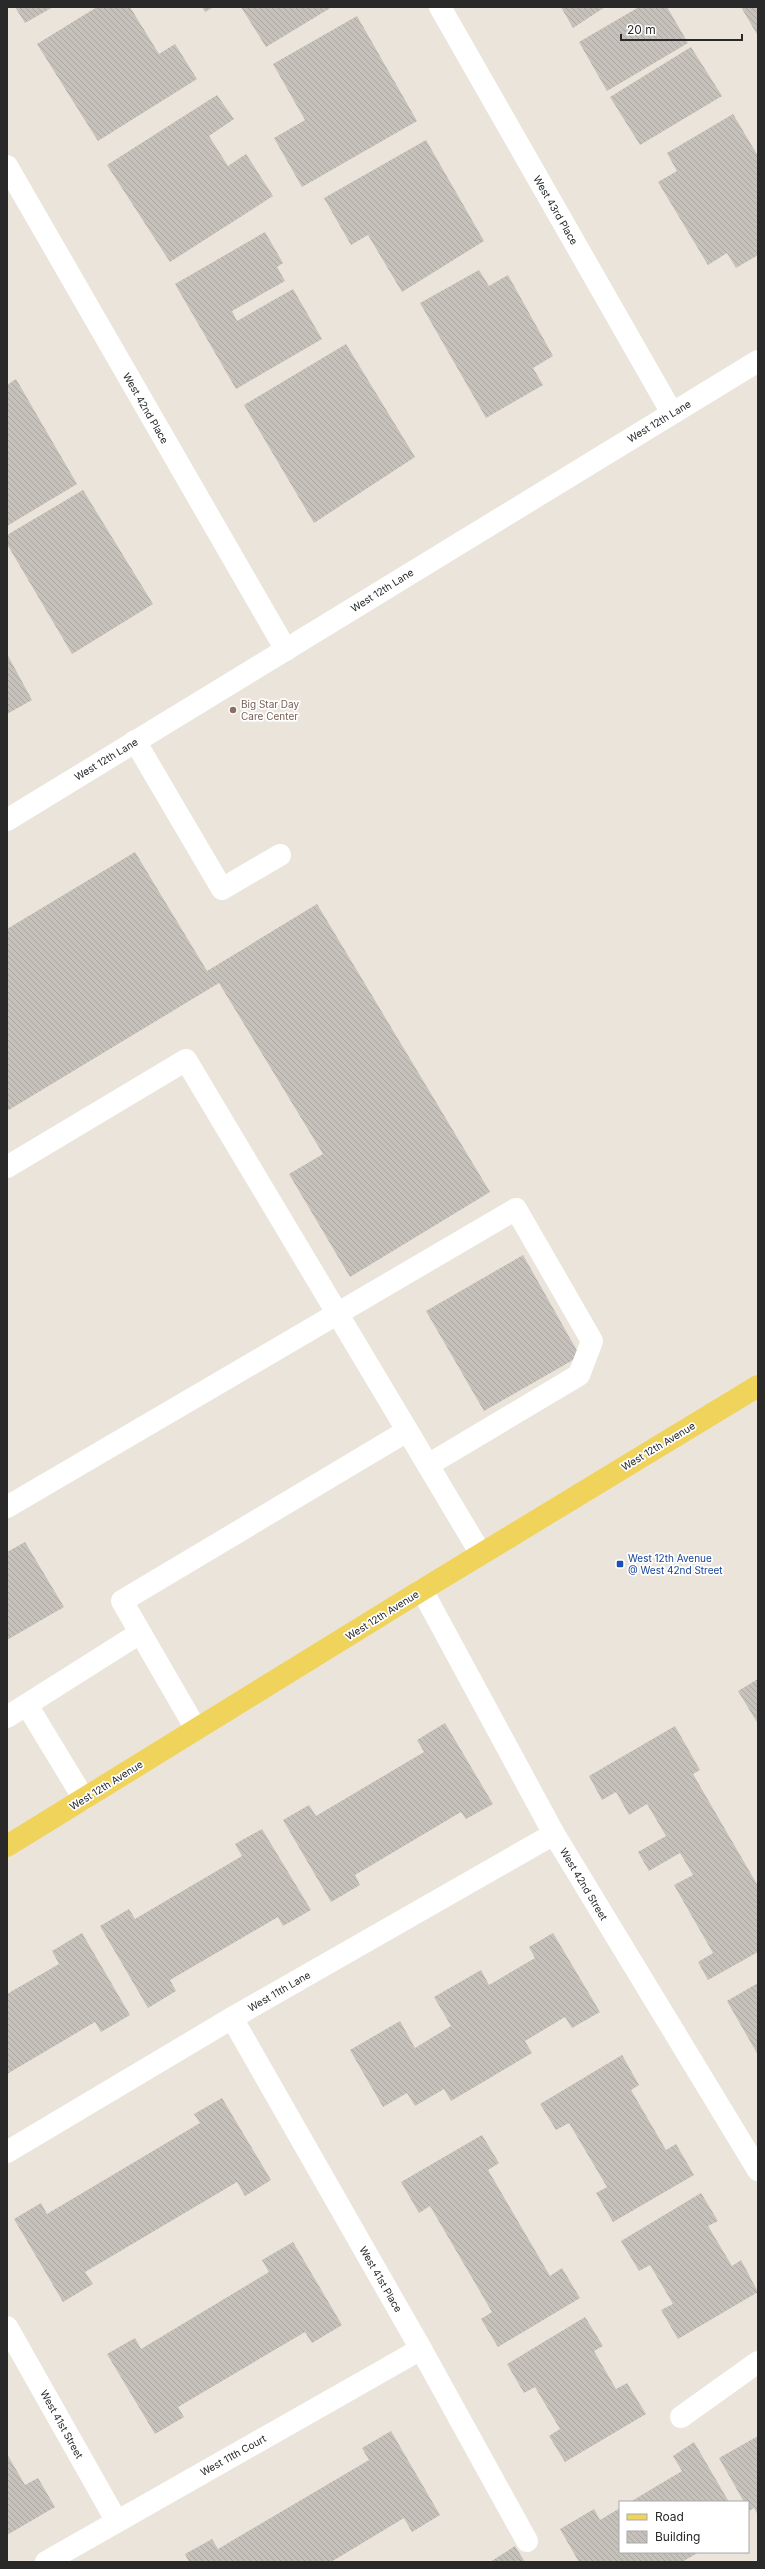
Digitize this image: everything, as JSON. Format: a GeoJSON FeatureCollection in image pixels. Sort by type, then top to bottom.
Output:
{"type":"FeatureCollection","features":[{"type":"Feature","properties":{"kind":"main road","name":"West 12th Avenue"},"geometry":{"type":"LineString","coordinates":[[7,1846],[422,1590],[758,1386]]}},
{"type":"Feature","properties":{"kind":"street","name":"West 43rd Place"},"geometry":{"type":"LineString","coordinates":[[440,7],[672,413]]}},
{"type":"Feature","properties":{"kind":"street","name":"West 42nd Place"},"geometry":{"type":"LineString","coordinates":[[7,166],[286,650]]}},
{"type":"Feature","properties":{"kind":"street","name":"West 12th Lane"},"geometry":{"type":"LineString","coordinates":[[7,820],[672,413],[756,365]]}},
{"type":"Feature","properties":{"kind":"street"},"geometry":{"type":"LineString","coordinates":[[135,742],[222,889],[280,855]]}},
{"type":"Feature","properties":{"kind":"street"},"geometry":{"type":"LineString","coordinates":[[7,1167],[186,1060],[481,1554]]}},
{"type":"Feature","properties":{"kind":"street"},"geometry":{"type":"LineString","coordinates":[[7,1507],[516,1209],[592,1341],[579,1375],[428,1465]]}},
{"type":"Feature","properties":{"kind":"street"},"geometry":{"type":"LineString","coordinates":[[196,1729],[122,1601],[408,1431]]}},
{"type":"Feature","properties":{"kind":"street","name":"West 42nd Street"},"geometry":{"type":"LineString","coordinates":[[422,1590],[554,1834],[758,2170]]}},
{"type":"Feature","properties":{"kind":"street"},"geometry":{"type":"LineString","coordinates":[[7,1717],[140,1633]]}},
{"type":"Feature","properties":{"kind":"street"},"geometry":{"type":"LineString","coordinates":[[27,1705],[84,1798]]}},
{"type":"Feature","properties":{"kind":"street","name":"West 11th Lane"},"geometry":{"type":"LineString","coordinates":[[7,2152],[232,2018],[554,1834]]}},
{"type":"Feature","properties":{"kind":"street","name":"West 41st Place"},"geometry":{"type":"LineString","coordinates":[[232,2018],[421,2349],[527,2541]]}},
{"type":"Feature","properties":{"kind":"street","name":"West 41st Street"},"geometry":{"type":"LineString","coordinates":[[7,2327],[116,2520]]}},
{"type":"Feature","properties":{"kind":"street","name":"West 11th Court"},"geometry":{"type":"LineString","coordinates":[[46,2562],[116,2520],[421,2349]]}},
{"type":"Feature","properties":{"kind":"street"},"geometry":{"type":"LineString","coordinates":[[681,2417],[758,2362]]}},
{"type":"Feature","properties":{"kind":"building"},"geometry":{"type":"Polygon","coordinates":[[[15,7],[53,7],[25,23],[15,7]]]}},
{"type":"Feature","properties":{"kind":"building"},"geometry":{"type":"Polygon","coordinates":[[[97,7],[130,7],[159,54],[175,44],[197,79],[98,141],[37,44],[97,7]]]}},
{"type":"Feature","properties":{"kind":"building"},"geometry":{"type":"Polygon","coordinates":[[[202,7],[214,7],[205,12],[202,7]]]}},
{"type":"Feature","properties":{"kind":"building"},"geometry":{"type":"Polygon","coordinates":[[[241,7],[332,7],[266,47],[241,7]]]}},
{"type":"Feature","properties":{"kind":"building"},"geometry":{"type":"Polygon","coordinates":[[[561,7],[605,7],[573,28],[561,7]]]}},
{"type":"Feature","properties":{"kind":"building"},"geometry":{"type":"Polygon","coordinates":[[[639,7],[667,7],[688,43],[607,91],[579,42],[639,7]]]}},
{"type":"Feature","properties":{"kind":"building"},"geometry":{"type":"Polygon","coordinates":[[[741,7],[758,7],[758,36],[741,7]]]}},
{"type":"Feature","properties":{"kind":"building"},"geometry":{"type":"Polygon","coordinates":[[[357,16],[417,121],[302,187],[274,138],[305,120],[273,64],[357,16]]]}},
{"type":"Feature","properties":{"kind":"building"},"geometry":{"type":"Polygon","coordinates":[[[691,47],[722,96],[640,145],[610,97],[691,47]]]}},
{"type":"Feature","properties":{"kind":"building"},"geometry":{"type":"Polygon","coordinates":[[[217,95],[234,119],[209,136],[228,166],[246,154],[273,196],[170,262],[107,165],[217,95]]]}},
{"type":"Feature","properties":{"kind":"building"},"geometry":{"type":"Polygon","coordinates":[[[733,114],[758,156],[758,255],[736,268],[727,253],[708,265],[658,182],[677,171],[667,153],[733,114]]]}},
{"type":"Feature","properties":{"kind":"building"},"geometry":{"type":"Polygon","coordinates":[[[426,140],[484,241],[402,292],[368,235],[351,245],[324,198],[426,140]]]}},
{"type":"Feature","properties":{"kind":"building"},"geometry":{"type":"Polygon","coordinates":[[[265,232],[283,263],[277,267],[285,281],[232,311],[237,321],[293,289],[322,339],[236,389],[175,284],[265,232]]]}},
{"type":"Feature","properties":{"kind":"building"},"geometry":{"type":"Polygon","coordinates":[[[479,270],[489,286],[508,275],[553,356],[533,368],[543,385],[486,418],[420,303],[479,270]]]}},
{"type":"Feature","properties":{"kind":"building"},"geometry":{"type":"Polygon","coordinates":[[[346,344],[415,457],[314,523],[244,405],[346,344]]]}},
{"type":"Feature","properties":{"kind":"building"},"geometry":{"type":"Polygon","coordinates":[[[16,379],[77,484],[7,526],[7,385],[16,379]]]}},
{"type":"Feature","properties":{"kind":"building"},"geometry":{"type":"Polygon","coordinates":[[[83,490],[153,604],[72,654],[7,544],[7,535],[83,490]]]}},
{"type":"Feature","properties":{"kind":"building"},"geometry":{"type":"Polygon","coordinates":[[[7,654],[32,700],[7,714],[7,654]]]}},
{"type":"Feature","properties":{"kind":"building"},"geometry":{"type":"Polygon","coordinates":[[[135,852],[207,971],[317,904],[490,1192],[350,1277],[289,1174],[323,1154],[219,983],[7,1111],[7,929],[135,852]]]}},
{"type":"Feature","properties":{"kind":"building"},"geometry":{"type":"Polygon","coordinates":[[[523,1255],[580,1356],[484,1411],[426,1311],[523,1255]]]}},
{"type":"Feature","properties":{"kind":"building"},"geometry":{"type":"Polygon","coordinates":[[[25,1542],[64,1607],[7,1640],[7,1552],[25,1542]]]}},
{"type":"Feature","properties":{"kind":"building"},"geometry":{"type":"Polygon","coordinates":[[[758,1679],[758,1724],[738,1691],[758,1679]]]}},
{"type":"Feature","properties":{"kind":"building"},"geometry":{"type":"Polygon","coordinates":[[[445,1723],[493,1804],[466,1819],[461,1812],[355,1875],[360,1885],[331,1902],[283,1820],[309,1805],[316,1816],[424,1752],[417,1740],[445,1723]]]}},
{"type":"Feature","properties":{"kind":"building"},"geometry":{"type":"Polygon","coordinates":[[[675,1726],[700,1770],[693,1774],[758,1886],[758,1952],[708,1980],[698,1962],[713,1953],[674,1885],[693,1875],[680,1853],[649,1871],[638,1852],[666,1836],[647,1804],[629,1815],[616,1792],[602,1800],[589,1776],[675,1726]]]}},
{"type":"Feature","properties":{"kind":"building"},"geometry":{"type":"Polygon","coordinates":[[[262,1829],[311,1910],[283,1926],[278,1917],[170,1980],[176,1991],[148,2008],[100,1926],[129,1909],[135,1919],[242,1856],[235,1844],[262,1829]]]}},
{"type":"Feature","properties":{"kind":"building"},"geometry":{"type":"Polygon","coordinates":[[[82,1933],[130,2015],[101,2032],[95,2022],[7,2074],[7,1994],[59,1964],[52,1951],[82,1933]]]}},
{"type":"Feature","properties":{"kind":"building"},"geometry":{"type":"Polygon","coordinates":[[[553,1933],[600,2012],[572,2028],[565,2017],[525,2041],[532,2053],[451,2101],[444,2089],[415,2106],[407,2093],[383,2107],[350,2050],[400,2021],[415,2048],[451,2026],[434,1997],[481,1970],[489,1985],[535,1958],[529,1947],[553,1933]]]}},
{"type":"Feature","properties":{"kind":"building"},"geometry":{"type":"Polygon","coordinates":[[[758,1983],[758,2055],[727,2001],[758,1983]]]}},
{"type":"Feature","properties":{"kind":"building"},"geometry":{"type":"Polygon","coordinates":[[[622,2055],[639,2085],[631,2090],[666,2150],[676,2144],[694,2175],[613,2222],[596,2193],[607,2187],[569,2123],[556,2130],[540,2104],[622,2055]]]}},
{"type":"Feature","properties":{"kind":"building"},"geometry":{"type":"Polygon","coordinates":[[[222,2098],[271,2180],[245,2196],[237,2182],[85,2272],[93,2284],[63,2302],[14,2219],[41,2203],[47,2214],[200,2123],[194,2114],[222,2098]]]}},
{"type":"Feature","properties":{"kind":"building"},"geometry":{"type":"Polygon","coordinates":[[[482,2135],[499,2163],[488,2170],[550,2276],[562,2268],[580,2298],[498,2347],[481,2319],[492,2312],[430,2206],[419,2213],[401,2182],[482,2135]]]}},
{"type":"Feature","properties":{"kind":"building"},"geometry":{"type":"Polygon","coordinates":[[[701,2193],[718,2221],[708,2226],[732,2266],[741,2260],[758,2292],[678,2339],[661,2310],[673,2304],[650,2265],[639,2271],[621,2241],[701,2193]]]}},
{"type":"Feature","properties":{"kind":"building"},"geometry":{"type":"Polygon","coordinates":[[[293,2242],[342,2325],[312,2343],[305,2332],[178,2407],[184,2417],[155,2434],[107,2354],[135,2338],[141,2349],[269,2272],[262,2260],[293,2242]]]}},
{"type":"Feature","properties":{"kind":"building"},"geometry":{"type":"Polygon","coordinates":[[[585,2317],[603,2346],[594,2351],[616,2389],[627,2383],[646,2414],[565,2462],[549,2436],[560,2429],[535,2387],[524,2393],[507,2364],[585,2317]]]}},
{"type":"Feature","properties":{"kind":"building"},"geometry":{"type":"Polygon","coordinates":[[[391,2431],[440,2515],[412,2532],[404,2518],[331,2562],[189,2562],[185,2554],[212,2539],[218,2549],[369,2460],[362,2448],[391,2431]]]}},
{"type":"Feature","properties":{"kind":"building"},"geometry":{"type":"Polygon","coordinates":[[[758,2436],[758,2515],[754,2508],[749,2511],[749,2501],[743,2501],[719,2458],[758,2436]]]}},
{"type":"Feature","properties":{"kind":"building"},"geometry":{"type":"Polygon","coordinates":[[[694,2442],[728,2501],[632,2501],[682,2471],[673,2456],[694,2442]]]}},
{"type":"Feature","properties":{"kind":"building"},"geometry":{"type":"Polygon","coordinates":[[[7,2454],[25,2485],[38,2478],[55,2507],[7,2535],[7,2454]]]}},
{"type":"Feature","properties":{"kind":"building"},"geometry":{"type":"Polygon","coordinates":[[[594,2509],[600,2520],[619,2509],[619,2553],[697,2553],[682,2562],[579,2562],[560,2529],[594,2509]]]}},
{"type":"Feature","properties":{"kind":"building"},"geometry":{"type":"Polygon","coordinates":[[[515,2546],[525,2562],[490,2562],[515,2546]]]}},
{"type":"Feature","properties":{"kind":"place","name":"Big Star Day Care Center"},"geometry":{"type":"Point","coordinates":[233,710]}},
{"type":"Feature","properties":{"kind":"place","name":"West 12th Avenue @ West 42nd Street"},"geometry":{"type":"Point","coordinates":[620,1564]}}]}
